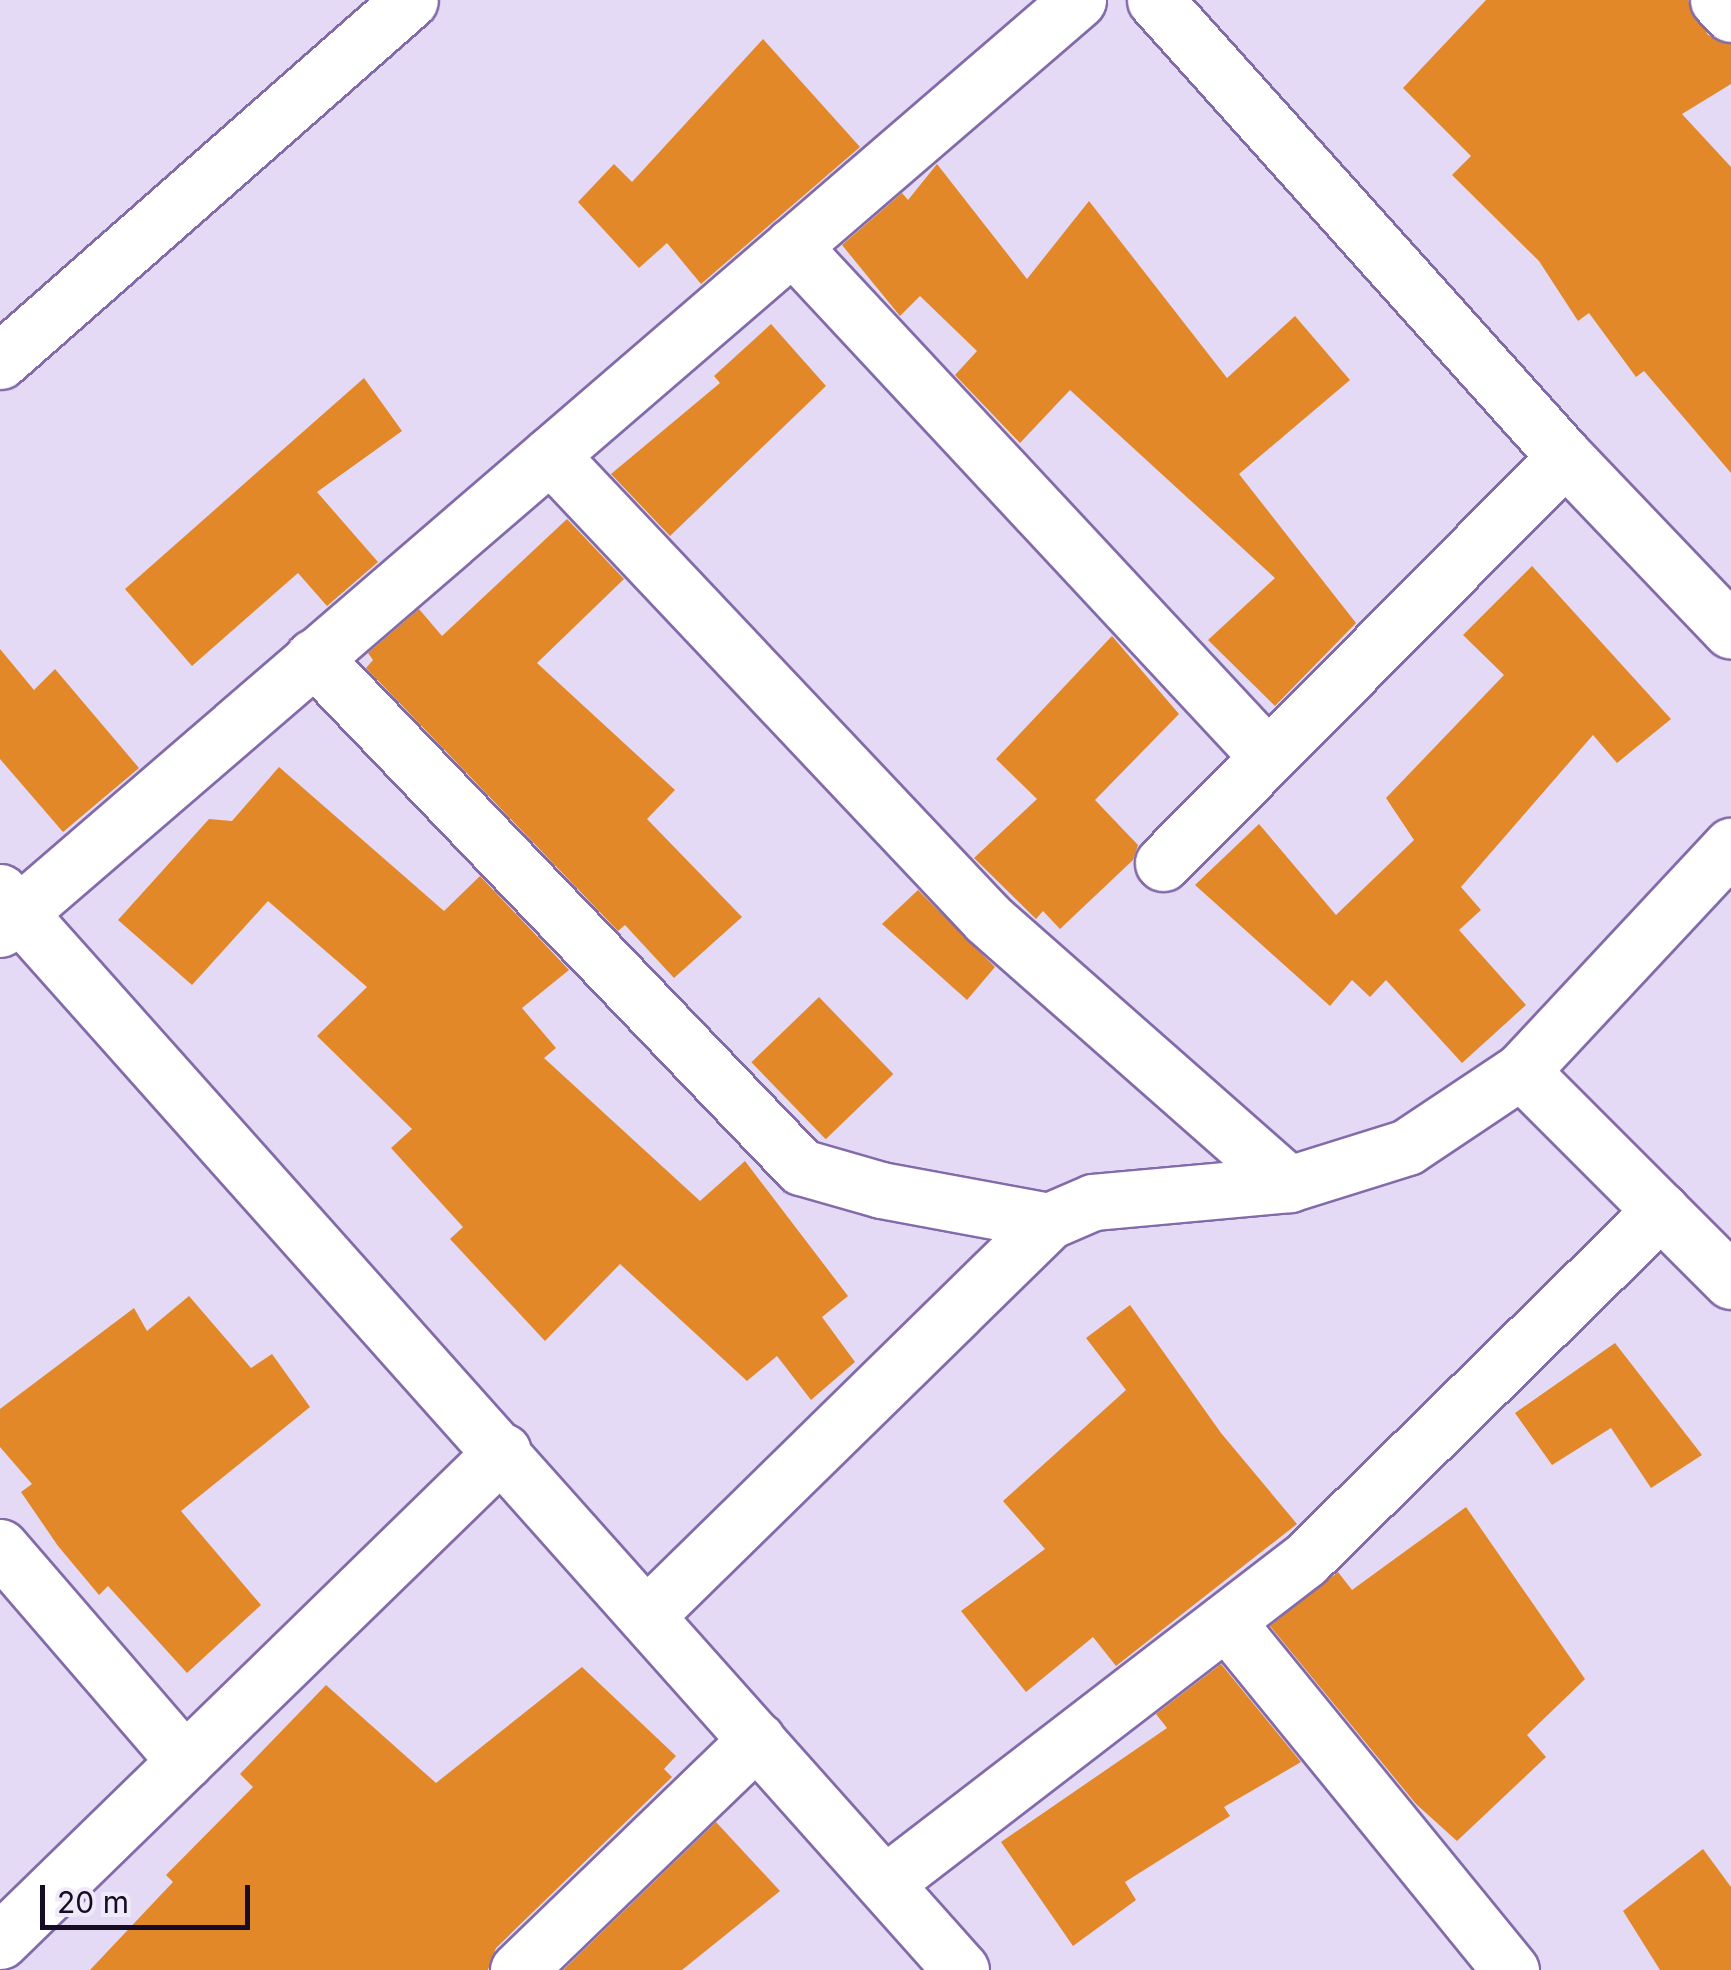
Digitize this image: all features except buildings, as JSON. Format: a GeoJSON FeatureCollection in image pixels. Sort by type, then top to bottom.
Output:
{"type":"FeatureCollection","features":[{"type":"Feature","properties":{"kind":"street"},"geometry":{"type":"LineString","coordinates":[[0,362],[410,0]]}},
{"type":"Feature","properties":{"kind":"street"},"geometry":{"type":"LineString","coordinates":[[961,1970],[503,1451],[6,911],[314,657],[1078,0]]}},
{"type":"Feature","properties":{"kind":"street"},"geometry":{"type":"LineString","coordinates":[[1155,0],[1565,457],[1724,608]]}},
{"type":"Feature","properties":{"kind":"street"},"geometry":{"type":"LineString","coordinates":[[1718,0],[1731,14]]}},
{"type":"Feature","properties":{"kind":"street"},"geometry":{"type":"LineString","coordinates":[[792,246],[1268,757]]}},
{"type":"Feature","properties":{"kind":"street"},"geometry":{"type":"LineString","coordinates":[[550,454],[988,920],[1289,1184]]}},
{"type":"Feature","properties":{"kind":"street"},"geometry":{"type":"LineString","coordinates":[[1164,863],[1565,457]]}},
{"type":"Feature","properties":{"kind":"street"},"geometry":{"type":"LineString","coordinates":[[314,657],[802,1166],[880,1190],[1049,1221]]}},
{"type":"Feature","properties":{"kind":"street"},"geometry":{"type":"LineString","coordinates":[[648,1614],[1049,1221],[1093,1202],[1289,1184],[1407,1147],[1520,1070],[1731,846]]}},
{"type":"Feature","properties":{"kind":"street"},"geometry":{"type":"LineString","coordinates":[[1520,1070],[1731,1281]]}},
{"type":"Feature","properties":{"kind":"street"},"geometry":{"type":"LineString","coordinates":[[885,1883],[1305,1560],[1662,1210]]}},
{"type":"Feature","properties":{"kind":"street"},"geometry":{"type":"LineString","coordinates":[[0,1941],[503,1451]]}},
{"type":"Feature","properties":{"kind":"street"},"geometry":{"type":"LineString","coordinates":[[0,1547],[184,1761]]}},
{"type":"Feature","properties":{"kind":"street"},"geometry":{"type":"LineString","coordinates":[[1226,1620],[1511,1970]]}},
{"type":"Feature","properties":{"kind":"street"},"geometry":{"type":"LineString","coordinates":[[518,1970],[758,1738]]}}]}
